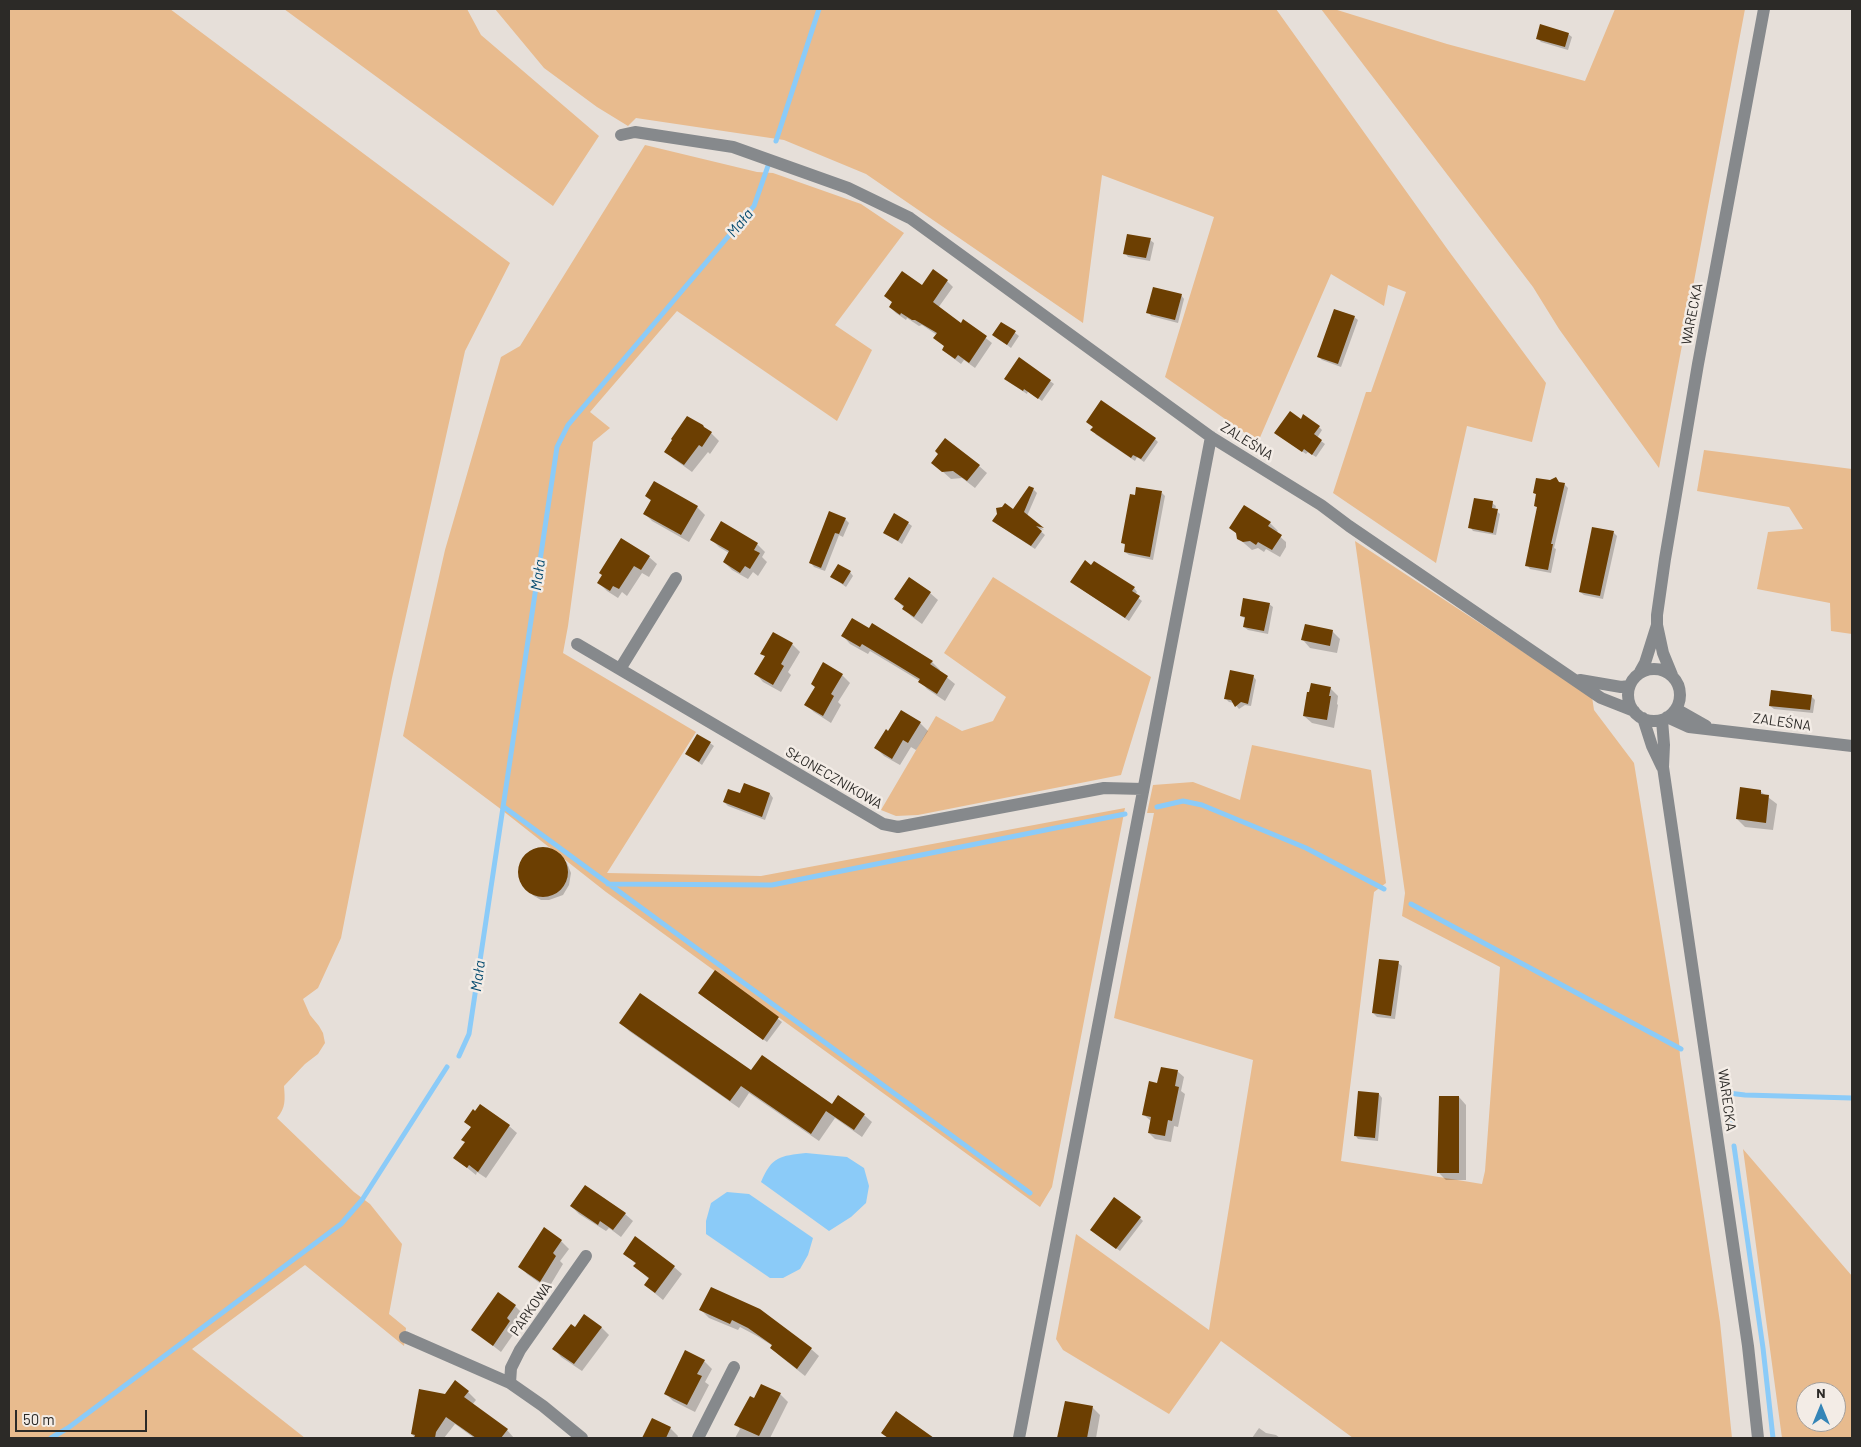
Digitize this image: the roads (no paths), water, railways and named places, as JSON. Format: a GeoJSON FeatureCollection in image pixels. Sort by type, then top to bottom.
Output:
{"type":"FeatureCollection","features":[{"type":"Feature","properties":{"kind":"street","name":"WARECKA"},"geometry":{"type":"LineString","coordinates":[[1640,672],[1645,663],[1657,625],[1665,559],[1698,364],[1764,9]]}},
{"type":"Feature","properties":{"kind":"street","name":"ZALEŚNA"},"geometry":{"type":"LineString","coordinates":[[621,135],[635,132],[733,147],[848,188],[910,218],[1211,436],[1321,505],[1601,698],[1638,715]]}},
{"type":"Feature","properties":{"kind":"street"},"geometry":{"type":"LineString","coordinates":[[1019,1438],[1211,436]]}},
{"type":"Feature","properties":{"kind":"street"},"geometry":{"type":"LineString","coordinates":[[620,669],[676,578]]}},
{"type":"Feature","properties":{"kind":"street","name":"WARECKA"},"geometry":{"type":"LineString","coordinates":[[1657,625],[1663,652],[1672,676]]}},
{"type":"Feature","properties":{"kind":"street","name":"SŁONECZNIKOWA"},"geometry":{"type":"LineString","coordinates":[[577,644],[883,824],[898,827],[1104,788],[1143,789]]}},
{"type":"Feature","properties":{"kind":"street"},"geometry":{"type":"LineString","coordinates":[[1654,668],[1672,676],[1677,681],[1680,695],[1668,715],[1656,721],[1638,715],[1628,700],[1629,686],[1634,678],[1640,672],[1654,668]]}},
{"type":"Feature","properties":{"kind":"street","name":"ZALEŚNA"},"geometry":{"type":"LineString","coordinates":[[1575,679],[1606,685],[1629,686]]}},
{"type":"Feature","properties":{"kind":"street","name":"WARECKA"},"geometry":{"type":"LineString","coordinates":[[1638,715],[1663,767]]}},
{"type":"Feature","properties":{"kind":"street","name":"WARECKA"},"geometry":{"type":"LineString","coordinates":[[1668,715],[1663,767],[1748,1346],[1758,1438]]}},
{"type":"Feature","properties":{"kind":"street","name":"ZALEŚNA"},"geometry":{"type":"LineString","coordinates":[[1668,715],[1689,727],[1852,746]]}},
{"type":"Feature","properties":{"kind":"street","name":"PARKOWA"},"geometry":{"type":"LineString","coordinates":[[510,1383],[511,1368],[520,1350],[586,1256]]}},
{"type":"Feature","properties":{"kind":"street"},"geometry":{"type":"LineString","coordinates":[[405,1337],[510,1383],[544,1406],[582,1438]]}},
{"type":"Feature","properties":{"kind":"street"},"geometry":{"type":"LineString","coordinates":[[698,1438],[734,1367]]}},
{"type":"Feature","properties":{"kind":"water"},"geometry":{"type":"Polygon","coordinates":[[[806,1153],[847,1157],[864,1168],[869,1186],[866,1203],[851,1217],[829,1231],[761,1182],[773,1162],[790,1155],[806,1153]]]}},
{"type":"Feature","properties":{"kind":"water"},"geometry":{"type":"Polygon","coordinates":[[[727,1192],[749,1194],[813,1238],[808,1255],[800,1269],[783,1278],[770,1278],[706,1234],[706,1221],[711,1203],[727,1192]]]}},
{"type":"Feature","properties":{"kind":"waterway","name":"Mała"},"geometry":{"type":"LineString","coordinates":[[776,141],[819,9]]}},
{"type":"Feature","properties":{"kind":"waterway","name":"Mała"},"geometry":{"type":"LineString","coordinates":[[459,1056],[469,1034],[557,447],[568,425],[754,206],[769,163]]}},
{"type":"Feature","properties":{"kind":"waterway"},"geometry":{"type":"LineString","coordinates":[[1157,807],[1183,801],[1202,805],[1306,848],[1384,889]]}},
{"type":"Feature","properties":{"kind":"waterway"},"geometry":{"type":"LineString","coordinates":[[504,807],[1030,1193]]}},
{"type":"Feature","properties":{"kind":"waterway"},"geometry":{"type":"LineString","coordinates":[[608,884],[772,885],[1125,814]]}},
{"type":"Feature","properties":{"kind":"waterway"},"geometry":{"type":"LineString","coordinates":[[1411,904],[1681,1049]]}},
{"type":"Feature","properties":{"kind":"waterway"},"geometry":{"type":"LineString","coordinates":[[51,1438],[68,1428],[341,1224],[362,1200],[447,1067]]}},
{"type":"Feature","properties":{"kind":"waterway"},"geometry":{"type":"LineString","coordinates":[[1731,1123],[1728,1093],[1852,1098]]}},
{"type":"Feature","properties":{"kind":"waterway"},"geometry":{"type":"LineString","coordinates":[[1734,1146],[1763,1348],[1773,1438]]}}]}
